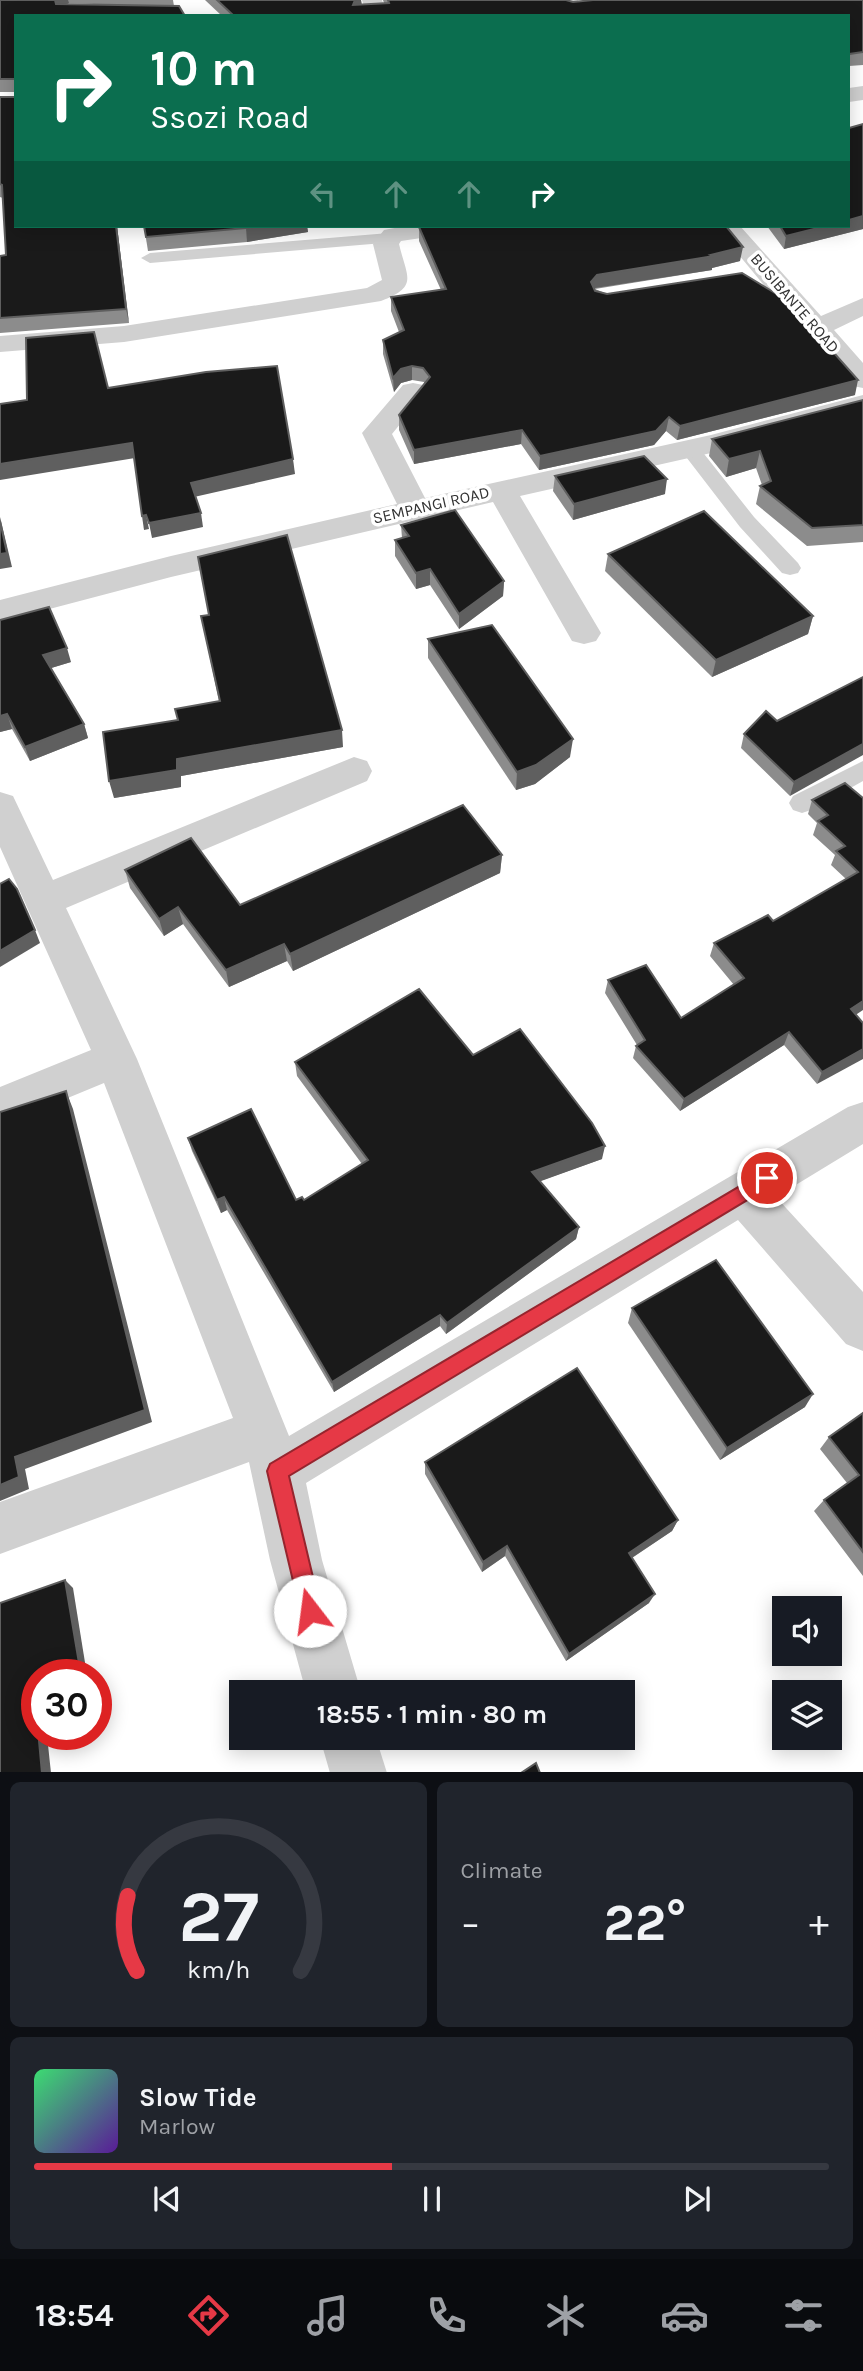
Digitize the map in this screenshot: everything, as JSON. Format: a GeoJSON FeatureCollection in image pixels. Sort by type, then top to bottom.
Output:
{"type":"FeatureCollection","features":[{"type":"Feature","properties":{"kind":"street"},"geometry":{"type":"LineString","coordinates":[[572,7],[596,4]]}},
{"type":"Feature","properties":{"kind":"street"},"geometry":{"type":"LineString","coordinates":[[0,344],[124,334],[385,292],[393,287],[395,280],[386,244],[388,238],[402,231],[434,228]]}},
{"type":"Feature","properties":{"kind":"street","name":"BUSIBANTE ROAD"},"geometry":{"type":"LineString","coordinates":[[729,228],[815,329],[863,380]]}},
{"type":"Feature","properties":{"kind":"street"},"geometry":{"type":"LineString","coordinates":[[740,276],[767,272]]}},
{"type":"Feature","properties":{"kind":"street"},"geometry":{"type":"LineString","coordinates":[[815,329],[863,306]]}},
{"type":"Feature","properties":{"kind":"street"},"geometry":{"type":"LineString","coordinates":[[413,391],[377,433],[415,509]]}},
{"type":"Feature","properties":{"kind":"street","name":"SEMPANGI ROAD"},"geometry":{"type":"LineString","coordinates":[[0,611],[177,564],[501,489],[691,449],[863,404]]}},
{"type":"Feature","properties":{"kind":"street"},"geometry":{"type":"LineString","coordinates":[[501,489],[584,633]]}},
{"type":"Feature","properties":{"kind":"street"},"geometry":{"type":"LineString","coordinates":[[43,901],[354,771]]}},
{"type":"Feature","properties":{"kind":"street"},"geometry":{"type":"LineString","coordinates":[[0,806],[9,851],[43,901],[116,1059],[271,1452],[296,1560],[330,1680]]}},
{"type":"Feature","properties":{"kind":"street"},"geometry":{"type":"LineString","coordinates":[[0,1107],[116,1059]]}},
{"type":"Feature","properties":{"kind":"street"},"geometry":{"type":"LineString","coordinates":[[0,1528],[271,1452],[743,1193],[863,1121]]}},
{"type":"Feature","properties":{"kind":"street"},"geometry":{"type":"LineString","coordinates":[[743,1193],[863,1327]]}},
{"type":"Feature","properties":{"kind":"street"},"geometry":{"type":"LineString","coordinates":[[352,1750],[359,1772]]}},
{"type":"Feature","properties":{"kind":"lane"},"geometry":{"type":"LineString","coordinates":[[150,258],[388,238]]}},
{"type":"Feature","properties":{"kind":"lane"},"geometry":{"type":"LineString","coordinates":[[691,449],[747,522],[790,568]]}},
{"type":"Feature","properties":{"kind":"lane"},"geometry":{"type":"LineString","coordinates":[[802,803],[863,770]]}},
{"type":"Feature","properties":{"kind":"building"},"geometry":{"type":"Polygon","coordinates":[[[0,0],[55,0],[56,4],[179,6],[184,14],[14,14],[14,79],[0,79],[0,0]]]}},
{"type":"Feature","properties":{"kind":"building"},"geometry":{"type":"Polygon","coordinates":[[[217,0],[355,0],[353,5],[389,3],[388,0],[863,0],[863,52],[850,54],[850,14],[232,14],[217,0]]]}},
{"type":"Feature","properties":{"kind":"building"},"geometry":{"type":"Polygon","coordinates":[[[0,97],[14,97],[14,228],[116,228],[126,309],[0,318],[0,256],[6,255],[0,184],[0,97]]]}},
{"type":"Feature","properties":{"kind":"building"},"geometry":{"type":"Polygon","coordinates":[[[863,124],[863,216],[850,220],[850,128],[863,124]]]}},
{"type":"Feature","properties":{"kind":"building"},"geometry":{"type":"Polygon","coordinates":[[[144,228],[241,228],[146,237],[144,228]]]}},
{"type":"Feature","properties":{"kind":"building"},"geometry":{"type":"Polygon","coordinates":[[[419,228],[728,228],[743,247],[711,255],[714,256],[597,275],[591,282],[595,291],[607,294],[742,273],[788,301],[858,380],[680,426],[669,417],[656,431],[540,456],[522,430],[414,450],[399,415],[430,377],[423,368],[412,366],[401,369],[393,378],[383,340],[404,330],[391,297],[446,289],[419,228]]]}},
{"type":"Feature","properties":{"kind":"building"},"geometry":{"type":"Polygon","coordinates":[[[781,228],[818,228],[786,236],[781,228]]]}},
{"type":"Feature","properties":{"kind":"building"},"geometry":{"type":"Polygon","coordinates":[[[94,332],[108,388],[206,372],[277,366],[293,459],[191,483],[201,513],[149,523],[146,515],[142,516],[132,443],[0,464],[0,404],[27,400],[26,338],[94,332]]]}},
{"type":"Feature","properties":{"kind":"building"},"geometry":{"type":"Polygon","coordinates":[[[863,400],[863,525],[812,528],[760,486],[771,481],[760,451],[729,459],[712,439],[863,400]]]}},
{"type":"Feature","properties":{"kind":"building"},"geometry":{"type":"Polygon","coordinates":[[[644,456],[667,479],[574,504],[555,476],[644,456]]]}},
{"type":"Feature","properties":{"kind":"building"},"geometry":{"type":"Polygon","coordinates":[[[455,510],[504,581],[459,614],[430,569],[416,573],[395,540],[409,536],[401,525],[455,510]]]}},
{"type":"Feature","properties":{"kind":"building"},"geometry":{"type":"Polygon","coordinates":[[[704,511],[813,616],[716,660],[608,554],[704,511]]]}},
{"type":"Feature","properties":{"kind":"building"},"geometry":{"type":"Polygon","coordinates":[[[0,521],[7,553],[0,554],[0,521]]]}},
{"type":"Feature","properties":{"kind":"building"},"geometry":{"type":"Polygon","coordinates":[[[287,535],[342,730],[177,759],[177,770],[109,781],[103,732],[178,720],[175,709],[220,701],[201,616],[209,615],[198,557],[287,535]]]}},
{"type":"Feature","properties":{"kind":"building"},"geometry":{"type":"Polygon","coordinates":[[[49,607],[67,648],[43,655],[84,724],[25,747],[7,714],[0,716],[0,620],[49,607]]]}},
{"type":"Feature","properties":{"kind":"building"},"geometry":{"type":"Polygon","coordinates":[[[492,625],[573,739],[536,765],[517,772],[428,639],[492,625]]]}},
{"type":"Feature","properties":{"kind":"building"},"geometry":{"type":"Polygon","coordinates":[[[863,677],[863,744],[794,782],[744,734],[766,711],[777,721],[863,677]]]}},
{"type":"Feature","properties":{"kind":"building"},"geometry":{"type":"Polygon","coordinates":[[[845,783],[863,798],[863,1001],[851,1009],[863,1023],[863,1049],[822,1072],[789,1032],[684,1099],[636,1046],[645,1040],[608,980],[646,965],[681,1018],[744,978],[714,943],[768,915],[773,921],[858,872],[836,851],[845,846],[818,821],[828,815],[812,800],[845,783]]]}},
{"type":"Feature","properties":{"kind":"building"},"geometry":{"type":"Polygon","coordinates":[[[463,805],[502,855],[290,954],[284,944],[226,970],[178,907],[159,919],[125,870],[191,838],[240,905],[463,805]]]}},
{"type":"Feature","properties":{"kind":"building"},"geometry":{"type":"Polygon","coordinates":[[[9,879],[17,889],[35,930],[0,951],[0,884],[9,879]]]}},
{"type":"Feature","properties":{"kind":"building"},"geometry":{"type":"Polygon","coordinates":[[[419,989],[473,1055],[520,1029],[592,1123],[605,1146],[532,1172],[579,1227],[447,1323],[440,1315],[332,1382],[224,1197],[217,1200],[188,1138],[251,1109],[296,1200],[302,1197],[304,1200],[368,1160],[295,1062],[419,989]]]}},
{"type":"Feature","properties":{"kind":"building"},"geometry":{"type":"Polygon","coordinates":[[[66,1091],[145,1410],[15,1457],[19,1477],[0,1485],[0,1112],[66,1091]]]}},
{"type":"Feature","properties":{"kind":"building"},"geometry":{"type":"Polygon","coordinates":[[[716,1260],[813,1394],[727,1448],[632,1308],[716,1260]]]}},
{"type":"Feature","properties":{"kind":"building"},"geometry":{"type":"Polygon","coordinates":[[[577,1368],[678,1520],[629,1553],[655,1594],[569,1654],[507,1546],[483,1562],[425,1462],[577,1368]]]}},
{"type":"Feature","properties":{"kind":"building"},"geometry":{"type":"Polygon","coordinates":[[[863,1413],[863,1552],[824,1500],[859,1475],[829,1437],[863,1413]]]}},
{"type":"Feature","properties":{"kind":"building"},"geometry":{"type":"Polygon","coordinates":[[[65,1580],[78,1659],[21,1659],[21,1750],[40,1750],[42,1772],[0,1772],[0,1603],[65,1580]]]}},
{"type":"Feature","properties":{"kind":"building"},"geometry":{"type":"Polygon","coordinates":[[[536,1763],[540,1772],[522,1772],[536,1763]]]}},
{"type":"Feature","properties":{"kind":"route"},"geometry":{"type":"LineString","coordinates":[[310,1611],[296,1560],[278,1471],[767,1178]]}}]}
